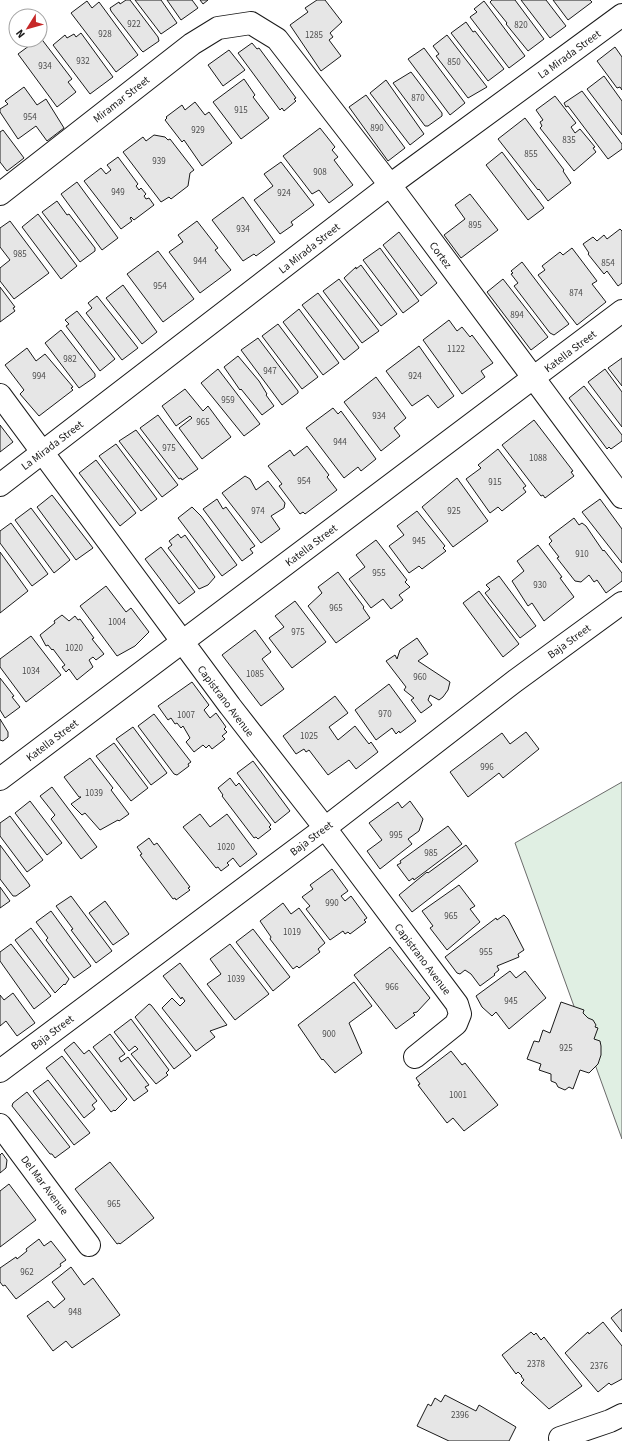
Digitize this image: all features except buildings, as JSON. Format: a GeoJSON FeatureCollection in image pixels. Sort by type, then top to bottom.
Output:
{"type":"FeatureCollection","features":[{"type":"Feature","properties":{"kind":"street","name":"La Mirada Street"},"geometry":{"type":"LineString","coordinates":[[0,485],[390,185],[622,15]]}},
{"type":"Feature","properties":{"kind":"street","name":"Cortez"},"geometry":{"type":"LineString","coordinates":[[251,23],[277,39],[390,185],[622,497]]}},
{"type":"Feature","properties":{"kind":"street","name":"Miramar Street"},"geometry":{"type":"LineString","coordinates":[[0,194],[192,44],[218,28],[251,23]]}},
{"type":"Feature","properties":{"kind":"street","name":"Katella Street"},"geometry":{"type":"LineString","coordinates":[[0,780],[622,311]]}},
{"type":"Feature","properties":{"kind":"street","name":"Capistrano Avenue"},"geometry":{"type":"LineString","coordinates":[[0,395],[265,753],[325,828],[457,1004],[460,1014],[456,1024],[415,1057]]}},
{"type":"Feature","properties":{"kind":"street","name":"Baja Street"},"geometry":{"type":"LineString","coordinates":[[0,1071],[325,828],[515,681],[622,603]]}},
{"type":"Feature","properties":{"kind":"street","name":"Del Mar Avenue"},"geometry":{"type":"LineString","coordinates":[[0,1125],[89,1246]]}},
{"type":"Feature","properties":{"kind":"street"},"geometry":{"type":"LineString","coordinates":[[560,1438],[610,1421],[622,1415]]}},
{"type":"Feature","properties":{"kind":"green space"},"geometry":{"type":"Polygon","coordinates":[[[622,782],[622,1139],[515,843],[622,782]]]}}]}
